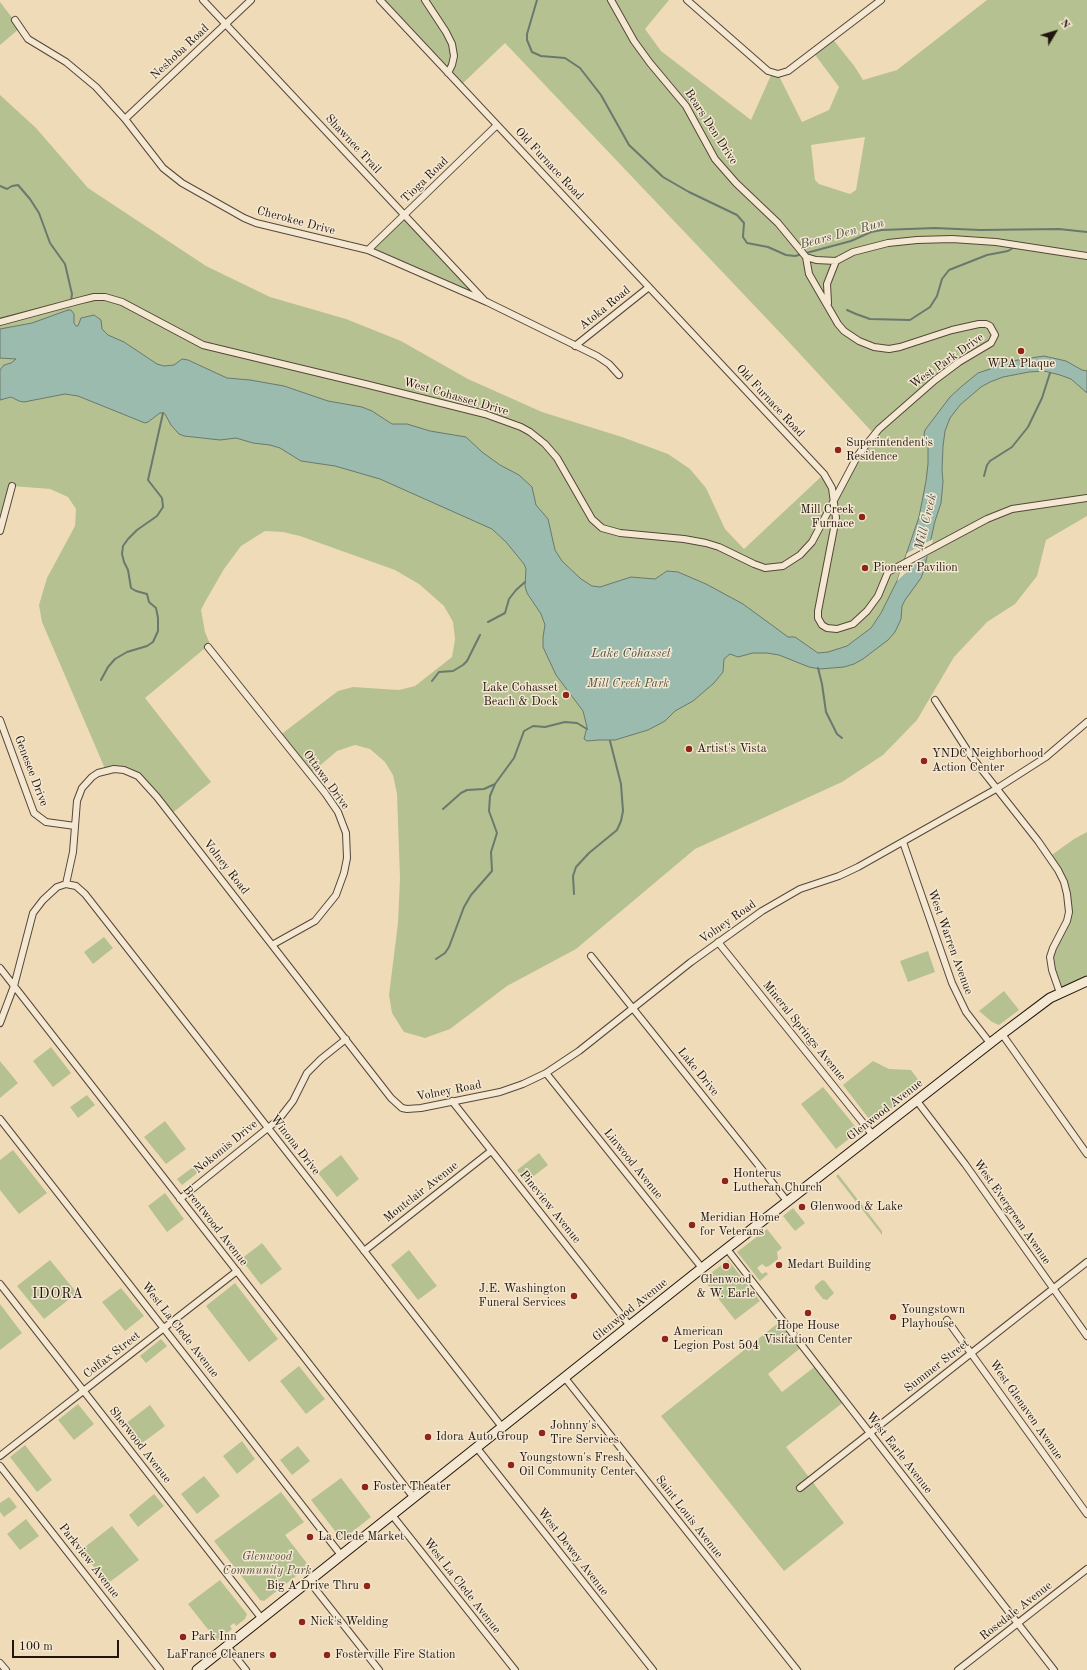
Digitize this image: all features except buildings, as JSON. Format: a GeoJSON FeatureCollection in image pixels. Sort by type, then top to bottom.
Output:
{"type":"FeatureCollection","features":[{"type":"Feature","properties":{"kind":"main road","name":"Glenwood Avenue"},"geometry":{"type":"LineString","coordinates":[[197,1670],[872,1134],[917,1101],[1040,1004],[1087,981]]}},
{"type":"Feature","properties":{"kind":"street","name":"Shawnee Trail"},"geometry":{"type":"LineString","coordinates":[[203,0],[487,302]]}},
{"type":"Feature","properties":{"kind":"street","name":"Neshoba Road"},"geometry":{"type":"LineString","coordinates":[[125,119],[251,0]]}},
{"type":"Feature","properties":{"kind":"street","name":"Old Furnace Road"},"geometry":{"type":"LineString","coordinates":[[380,0],[824,474],[832,488],[836,513],[835,528],[818,611],[818,618],[822,625],[827,628],[837,629],[853,624],[864,615],[878,596],[888,572],[986,519],[1012,509],[1087,498]]}},
{"type":"Feature","properties":{"kind":"street"},"geometry":{"type":"LineString","coordinates":[[425,0],[452,44],[454,56],[448,73]]}},
{"type":"Feature","properties":{"kind":"street","name":"Bears Den Drive"},"geometry":{"type":"LineString","coordinates":[[611,0],[634,41],[650,63],[686,106],[715,159],[784,231],[805,256]]}},
{"type":"Feature","properties":{"kind":"street"},"geometry":{"type":"LineString","coordinates":[[687,0],[772,73],[782,73],[788,71],[881,0]]}},
{"type":"Feature","properties":{"kind":"street","name":"Cherokee Drive"},"geometry":{"type":"LineString","coordinates":[[15,20],[28,39],[66,62],[96,87],[125,119],[150,153],[167,172],[182,183],[244,218],[268,226],[368,250],[487,302],[604,360],[619,375]]}},
{"type":"Feature","properties":{"kind":"street","name":"Tioga Road"},"geometry":{"type":"LineString","coordinates":[[368,250],[497,125]]}},
{"type":"Feature","properties":{"kind":"street"},"geometry":{"type":"LineString","coordinates":[[805,256],[816,260],[836,261],[853,252],[881,245],[917,240],[945,239],[996,242],[1087,256]]}},
{"type":"Feature","properties":{"kind":"street","name":"West Park Drive"},"geometry":{"type":"LineString","coordinates":[[805,256],[809,274],[838,324],[851,336],[879,348],[888,349],[900,347],[952,330],[979,324],[986,324],[990,326],[995,335],[991,343],[959,362],[935,380],[879,429],[858,455],[834,500]]}},
{"type":"Feature","properties":{"kind":"street","name":"West Park Drive"},"geometry":{"type":"LineString","coordinates":[[828,305],[827,284],[830,273],[836,261]]}},
{"type":"Feature","properties":{"kind":"street","name":"Atoka Road"},"geometry":{"type":"LineString","coordinates":[[576,346],[649,287]]}},
{"type":"Feature","properties":{"kind":"street","name":"West Cohasset Drive"},"geometry":{"type":"LineString","coordinates":[[0,322],[78,301],[99,297],[114,299],[203,345],[442,402],[485,414],[521,427],[539,438],[551,450],[592,519],[602,528],[608,531],[684,539],[706,543],[719,547],[754,564],[766,568],[783,566],[807,549],[815,537],[834,500]]}},
{"type":"Feature","properties":{"kind":"street"},"geometry":{"type":"LineString","coordinates":[[0,531],[12,486]]}},
{"type":"Feature","properties":{"kind":"street","name":"Ottawa Drive"},"geometry":{"type":"LineString","coordinates":[[208,646],[329,798],[340,815],[346,833],[347,858],[344,873],[336,895],[315,921],[272,945]]}},
{"type":"Feature","properties":{"kind":"street"},"geometry":{"type":"LineString","coordinates":[[935,700],[961,742],[1050,857],[1066,888],[1069,904],[1067,921],[1050,957],[1052,970],[1060,993]]}},
{"type":"Feature","properties":{"kind":"street","name":"Genesee Drive"},"geometry":{"type":"LineString","coordinates":[[0,720],[34,813],[46,822],[75,826]]}},
{"type":"Feature","properties":{"kind":"street","name":"Volney Road"},"geometry":{"type":"LineString","coordinates":[[66,884],[73,852],[77,801],[82,788],[98,773],[114,769],[128,771],[138,776],[157,797],[391,1098],[402,1108],[412,1109],[500,1092],[546,1073],[579,1051],[718,942],[784,898],[800,889],[840,876],[996,789],[1046,757],[1087,722]]}},
{"type":"Feature","properties":{"kind":"street","name":"West Warren Avenue"},"geometry":{"type":"LineString","coordinates":[[903,842],[952,983],[966,1012],[990,1043]]}},
{"type":"Feature","properties":{"kind":"street"},"geometry":{"type":"LineString","coordinates":[[0,1023],[14,986],[33,913],[53,890],[66,884]]}},
{"type":"Feature","properties":{"kind":"street","name":"Winona Drive"},"geometry":{"type":"LineString","coordinates":[[66,884],[76,886],[85,894],[502,1427]]}},
{"type":"Feature","properties":{"kind":"street","name":"Mineral Springs Avenue"},"geometry":{"type":"LineString","coordinates":[[718,942],[872,1134]]}},
{"type":"Feature","properties":{"kind":"street","name":"Lake Drive"},"geometry":{"type":"LineString","coordinates":[[591,956],[787,1201]]}},
{"type":"Feature","properties":{"kind":"street","name":"Brentwood Avenue"},"geometry":{"type":"LineString","coordinates":[[0,968],[414,1498]]}},
{"type":"Feature","properties":{"kind":"street"},"geometry":{"type":"LineString","coordinates":[[1002,1034],[1087,1154]]}},
{"type":"Feature","properties":{"kind":"street","name":"Nokomis Drive"},"geometry":{"type":"LineString","coordinates":[[180,1198],[268,1128],[284,1113],[303,1079],[312,1068],[346,1039]]}},
{"type":"Feature","properties":{"kind":"street","name":"Linwood Avenue"},"geometry":{"type":"LineString","coordinates":[[546,1073],[702,1268]]}},
{"type":"Feature","properties":{"kind":"street","name":"Pineview Avenue"},"geometry":{"type":"LineString","coordinates":[[452,1101],[630,1326]]}},
{"type":"Feature","properties":{"kind":"street","name":"West Evergreen Avenue"},"geometry":{"type":"LineString","coordinates":[[917,1101],[965,1164],[1087,1336]]}},
{"type":"Feature","properties":{"kind":"street","name":"West La Clede Avenue"},"geometry":{"type":"LineString","coordinates":[[0,1119],[341,1555]]}},
{"type":"Feature","properties":{"kind":"street","name":"Montclair Avenue"},"geometry":{"type":"LineString","coordinates":[[364,1250],[491,1151]]}},
{"type":"Feature","properties":{"kind":"street","name":"West Earle Avenue"},"geometry":{"type":"LineString","coordinates":[[727,1249],[1054,1670]]}},
{"type":"Feature","properties":{"kind":"street","name":"Summer Street"},"geometry":{"type":"LineString","coordinates":[[800,1488],[1087,1262]]}},
{"type":"Feature","properties":{"kind":"street","name":"Colfax Street"},"geometry":{"type":"LineString","coordinates":[[0,1456],[237,1271]]}},
{"type":"Feature","properties":{"kind":"street","name":"Sherwood Avenue"},"geometry":{"type":"LineString","coordinates":[[0,1284],[262,1619]]}},
{"type":"Feature","properties":{"kind":"street","name":"West Glenaven Avenue"},"geometry":{"type":"LineString","coordinates":[[947,1320],[1087,1514]]}},
{"type":"Feature","properties":{"kind":"street","name":"Saint Louis Avenue"},"geometry":{"type":"LineString","coordinates":[[565,1378],[797,1670]]}},
{"type":"Feature","properties":{"kind":"street","name":"West Dewey Avenue"},"geometry":{"type":"LineString","coordinates":[[477,1448],[653,1670]]}},
{"type":"Feature","properties":{"kind":"street","name":"Parkview Avenue"},"geometry":{"type":"LineString","coordinates":[[0,1466],[160,1670]]}},
{"type":"Feature","properties":{"kind":"street","name":"West La Clede Avenue"},"geometry":{"type":"LineString","coordinates":[[392,1515],[515,1670]]}},
{"type":"Feature","properties":{"kind":"street","name":"Rosedale Avenue"},"geometry":{"type":"LineString","coordinates":[[958,1670],[1087,1569]]}},
{"type":"Feature","properties":{"kind":"street"},"geometry":{"type":"LineString","coordinates":[[309,1581],[379,1670]]}},
{"type":"Feature","properties":{"kind":"street"},"geometry":{"type":"LineString","coordinates":[[228,1646],[246,1670]]}},
{"type":"Feature","properties":{"kind":"street"},"geometry":{"type":"LineString","coordinates":[[0,1663],[6,1670]]}},
{"type":"Feature","properties":{"kind":"green space","name":"Mill Creek Park"},"geometry":{"type":"Polygon","coordinates":[[[380,0],[669,0],[645,29],[661,51],[751,120],[772,73],[778,74],[802,122],[829,110],[839,87],[813,52],[832,38],[855,67],[863,80],[897,70],[987,0],[1087,0],[1087,516],[1046,540],[1037,576],[1015,604],[987,622],[954,657],[917,720],[883,755],[842,782],[695,849],[576,949],[507,986],[450,1029],[425,1038],[404,1032],[392,1013],[389,995],[398,923],[400,878],[397,794],[393,775],[385,762],[370,749],[355,745],[337,751],[310,774],[279,736],[338,691],[353,687],[399,690],[415,686],[452,657],[455,639],[453,622],[444,606],[419,584],[395,570],[300,536],[283,532],[265,531],[241,546],[224,569],[201,610],[205,632],[210,644],[145,698],[211,782],[171,814],[132,772],[106,771],[42,622],[39,605],[47,578],[75,526],[76,509],[68,497],[50,489],[12,486],[0,531],[0,95],[36,128],[88,188],[206,266],[270,297],[346,319],[401,341],[468,379],[542,412],[622,437],[668,454],[690,469],[706,488],[725,529],[744,549],[824,474],[833,499],[874,434],[787,340],[505,43],[460,86],[380,0]],[[865,137],[811,145],[815,180],[819,184],[850,194],[856,190],[865,137]]]}},
{"type":"Feature","properties":{"kind":"green space"},"geometry":{"type":"Polygon","coordinates":[[[0,2],[20,28],[0,45],[0,2]]]}},
{"type":"Feature","properties":{"kind":"green space"},"geometry":{"type":"Polygon","coordinates":[[[404,215],[487,302],[368,250],[404,215]]]}},
{"type":"Feature","properties":{"kind":"green space"},"geometry":{"type":"Polygon","coordinates":[[[1087,832],[1087,981],[1060,993],[1050,957],[1067,921],[1067,894],[1049,857],[1074,839],[1087,832]]]}},
{"type":"Feature","properties":{"kind":"green space"},"geometry":{"type":"Polygon","coordinates":[[[104,937],[113,948],[93,964],[84,952],[104,937]]]}},
{"type":"Feature","properties":{"kind":"green space"},"geometry":{"type":"Polygon","coordinates":[[[928,951],[935,972],[908,982],[900,961],[928,951]]]}},
{"type":"Feature","properties":{"kind":"green space"},"geometry":{"type":"Polygon","coordinates":[[[1004,991],[1019,1010],[999,1025],[992,1022],[979,1011],[1004,991]]]}},
{"type":"Feature","properties":{"kind":"green space"},"geometry":{"type":"Polygon","coordinates":[[[51,1047],[71,1073],[53,1087],[33,1061],[51,1047]]]}},
{"type":"Feature","properties":{"kind":"green space"},"geometry":{"type":"Polygon","coordinates":[[[0,1061],[18,1083],[0,1098],[0,1061]]]}},
{"type":"Feature","properties":{"kind":"green space"},"geometry":{"type":"Polygon","coordinates":[[[873,1061],[889,1069],[911,1070],[922,1085],[873,1124],[843,1085],[873,1061]]]}},
{"type":"Feature","properties":{"kind":"green space"},"geometry":{"type":"Polygon","coordinates":[[[823,1087],[859,1131],[836,1149],[801,1104],[823,1087]]]}},
{"type":"Feature","properties":{"kind":"green space"},"geometry":{"type":"Polygon","coordinates":[[[87,1095],[95,1105],[78,1118],[70,1107],[87,1095]]]}},
{"type":"Feature","properties":{"kind":"green space"},"geometry":{"type":"Polygon","coordinates":[[[165,1121],[186,1149],[166,1164],[144,1137],[165,1121]]]}},
{"type":"Feature","properties":{"kind":"green space"},"geometry":{"type":"Polygon","coordinates":[[[13,1150],[47,1193],[19,1214],[0,1190],[0,1160],[13,1150]]]}},
{"type":"Feature","properties":{"kind":"green space"},"geometry":{"type":"Polygon","coordinates":[[[539,1153],[548,1165],[526,1182],[517,1170],[539,1153]]]}},
{"type":"Feature","properties":{"kind":"green space"},"geometry":{"type":"Polygon","coordinates":[[[341,1155],[359,1179],[337,1197],[318,1173],[341,1155]]]}},
{"type":"Feature","properties":{"kind":"green space"},"geometry":{"type":"Polygon","coordinates":[[[200,1162],[204,1168],[182,1185],[177,1179],[200,1162]]]}},
{"type":"Feature","properties":{"kind":"green space"},"geometry":{"type":"Polygon","coordinates":[[[838,1174],[882,1231],[882,1235],[836,1176],[838,1174]]]}},
{"type":"Feature","properties":{"kind":"green space"},"geometry":{"type":"Polygon","coordinates":[[[165,1193],[184,1219],[167,1232],[148,1206],[165,1193]]]}},
{"type":"Feature","properties":{"kind":"green space"},"geometry":{"type":"Polygon","coordinates":[[[793,1208],[805,1223],[795,1231],[783,1216],[793,1208]]]}},
{"type":"Feature","properties":{"kind":"green space"},"geometry":{"type":"Polygon","coordinates":[[[767,1229],[782,1248],[777,1252],[778,1259],[769,1266],[766,1267],[762,1264],[757,1268],[762,1274],[766,1272],[768,1274],[760,1281],[737,1252],[767,1229]]]}},
{"type":"Feature","properties":{"kind":"green space"},"geometry":{"type":"Polygon","coordinates":[[[262,1243],[282,1269],[261,1285],[241,1259],[262,1243]]]}},
{"type":"Feature","properties":{"kind":"green space"},"geometry":{"type":"Polygon","coordinates":[[[409,1250],[437,1286],[418,1300],[391,1265],[409,1250]]]}},
{"type":"Feature","properties":{"kind":"green space"},"geometry":{"type":"Polygon","coordinates":[[[50,1260],[77,1293],[44,1319],[17,1286],[50,1260]]]}},
{"type":"Feature","properties":{"kind":"green space"},"geometry":{"type":"Polygon","coordinates":[[[728,1260],[760,1301],[735,1320],[703,1279],[728,1260]]]}},
{"type":"Feature","properties":{"kind":"green space"},"geometry":{"type":"Polygon","coordinates":[[[822,1280],[825,1281],[834,1293],[827,1300],[823,1299],[815,1289],[815,1286],[822,1280]]]}},
{"type":"Feature","properties":{"kind":"green space"},"geometry":{"type":"Polygon","coordinates":[[[235,1283],[278,1339],[249,1362],[206,1306],[235,1283]]]}},
{"type":"Feature","properties":{"kind":"green space"},"geometry":{"type":"Polygon","coordinates":[[[121,1288],[144,1316],[125,1331],[102,1302],[121,1288]]]}},
{"type":"Feature","properties":{"kind":"green space"},"geometry":{"type":"Polygon","coordinates":[[[0,1304],[22,1333],[0,1350],[0,1304]]]}},
{"type":"Feature","properties":{"kind":"green space"},"geometry":{"type":"Polygon","coordinates":[[[782,1320],[803,1346],[768,1374],[782,1392],[817,1365],[845,1401],[786,1447],[844,1523],[784,1571],[661,1416],[782,1320]]]}},
{"type":"Feature","properties":{"kind":"green space"},"geometry":{"type":"Polygon","coordinates":[[[161,1339],[167,1346],[146,1363],[140,1356],[161,1339]]]}},
{"type":"Feature","properties":{"kind":"green space"},"geometry":{"type":"Polygon","coordinates":[[[299,1366],[325,1399],[306,1414],[280,1381],[299,1366]]]}},
{"type":"Feature","properties":{"kind":"green space"},"geometry":{"type":"Polygon","coordinates":[[[78,1404],[94,1424],[74,1440],[58,1420],[78,1404]]]}},
{"type":"Feature","properties":{"kind":"green space"},"geometry":{"type":"Polygon","coordinates":[[[150,1405],[165,1426],[141,1444],[125,1424],[150,1405]]]}},
{"type":"Feature","properties":{"kind":"green space"},"geometry":{"type":"Polygon","coordinates":[[[242,1441],[255,1459],[237,1474],[223,1456],[242,1441]]]}},
{"type":"Feature","properties":{"kind":"green space"},"geometry":{"type":"Polygon","coordinates":[[[25,1445],[52,1480],[37,1492],[10,1457],[25,1445]]]}},
{"type":"Feature","properties":{"kind":"green space"},"geometry":{"type":"Polygon","coordinates":[[[298,1446],[310,1461],[292,1475],[280,1460],[298,1446]]]}},
{"type":"Feature","properties":{"kind":"green space"},"geometry":{"type":"Polygon","coordinates":[[[204,1476],[220,1496],[197,1514],[181,1494],[204,1476]]]}},
{"type":"Feature","properties":{"kind":"green space"},"geometry":{"type":"Polygon","coordinates":[[[341,1478],[371,1517],[342,1540],[311,1500],[341,1478]]]}},
{"type":"Feature","properties":{"kind":"green space","name":"Glenwood Community Park"},"geometry":{"type":"Polygon","coordinates":[[[281,1492],[304,1522],[285,1535],[309,1566],[264,1601],[260,1600],[214,1541],[281,1492]]]}},
{"type":"Feature","properties":{"kind":"green space"},"geometry":{"type":"Polygon","coordinates":[[[154,1494],[164,1506],[138,1527],[129,1515],[154,1494]]]}},
{"type":"Feature","properties":{"kind":"green space"},"geometry":{"type":"Polygon","coordinates":[[[9,1497],[17,1507],[4,1517],[0,1512],[0,1503],[9,1497]]]}},
{"type":"Feature","properties":{"kind":"green space"},"geometry":{"type":"Polygon","coordinates":[[[26,1519],[39,1536],[20,1550],[7,1534],[26,1519]]]}},
{"type":"Feature","properties":{"kind":"green space"},"geometry":{"type":"Polygon","coordinates":[[[112,1526],[139,1560],[107,1584],[81,1550],[112,1526]]]}},
{"type":"Feature","properties":{"kind":"green space"},"geometry":{"type":"Polygon","coordinates":[[[220,1580],[247,1614],[245,1619],[236,1626],[234,1623],[230,1626],[232,1629],[217,1641],[188,1604],[220,1580]]]}},
{"type":"Feature","properties":{"kind":"water","name":"Lake Cohasset"},"geometry":{"type":"Polygon","coordinates":[[[71,310],[74,314],[74,323],[76,326],[78,326],[81,318],[94,315],[101,320],[102,329],[108,335],[124,342],[157,364],[164,366],[174,365],[182,359],[188,360],[227,378],[250,380],[284,386],[328,401],[362,407],[372,411],[392,424],[407,424],[430,431],[466,437],[482,452],[500,465],[519,475],[532,487],[536,505],[548,519],[555,550],[562,561],[581,579],[592,586],[600,587],[631,577],[655,579],[667,571],[678,572],[706,584],[743,604],[788,637],[795,637],[818,653],[828,652],[847,646],[871,628],[881,613],[897,581],[919,517],[928,464],[928,448],[924,435],[925,430],[950,397],[978,373],[990,369],[999,363],[1044,356],[1066,361],[1082,370],[1087,371],[1087,393],[1071,379],[1060,375],[1044,371],[1029,372],[1003,377],[990,382],[981,387],[960,405],[950,418],[945,431],[941,503],[921,578],[902,606],[901,619],[895,632],[888,640],[863,659],[844,667],[820,669],[809,667],[779,655],[767,653],[753,653],[738,657],[730,654],[724,659],[723,672],[714,683],[693,701],[675,711],[665,721],[648,730],[615,740],[587,741],[584,739],[587,727],[583,711],[556,675],[543,647],[545,625],[541,614],[527,593],[525,586],[526,569],[524,564],[506,542],[492,529],[380,479],[335,466],[301,461],[280,448],[236,438],[220,440],[184,436],[179,434],[163,413],[160,413],[145,423],[78,396],[65,394],[24,402],[11,397],[0,400],[0,370],[4,365],[11,363],[16,359],[0,358],[0,329],[32,323],[71,310]]]}},
{"type":"Feature","properties":{"kind":"pier"},"geometry":{"type":"Polygon","coordinates":[[[933,539],[930,554],[914,565],[897,581],[907,553],[933,539]]]}},
{"type":"Feature","properties":{"kind":"waterway","name":"Bears Den Run"},"geometry":{"type":"LineString","coordinates":[[537,0],[527,34],[527,40],[532,52],[541,56],[565,58],[580,68],[601,95],[629,145],[663,177],[689,192],[737,215],[744,223],[743,237],[747,243],[768,247],[786,255],[795,256],[851,241],[871,232],[882,230],[935,228],[980,230],[1059,229],[1087,232]]}},
{"type":"Feature","properties":{"kind":"waterway"},"geometry":{"type":"LineString","coordinates":[[0,186],[7,189],[18,185],[39,213],[50,243],[65,264],[72,294],[71,301]]}},
{"type":"Feature","properties":{"kind":"waterway"},"geometry":{"type":"LineString","coordinates":[[847,310],[870,319],[910,320],[930,307],[937,296],[942,279],[949,270],[987,255],[1008,251],[1013,248]]}},
{"type":"Feature","properties":{"kind":"waterway"},"geometry":{"type":"LineString","coordinates":[[984,476],[987,465],[990,461],[1012,447],[1028,427],[1042,398],[1050,373]]}},
{"type":"Feature","properties":{"kind":"waterway"},"geometry":{"type":"LineString","coordinates":[[101,680],[108,667],[115,659],[127,652],[147,646],[153,642],[158,631],[156,608],[149,602],[147,594],[131,588],[128,570],[122,554],[123,546],[128,539],[137,530],[157,516],[163,507],[162,498],[148,480],[163,413]]}},
{"type":"Feature","properties":{"kind":"waterway"},"geometry":{"type":"LineString","coordinates":[[488,622],[505,613],[509,599],[525,582]]}},
{"type":"Feature","properties":{"kind":"waterway"},"geometry":{"type":"LineString","coordinates":[[432,681],[439,672],[453,671],[463,665],[467,661],[480,635]]}},
{"type":"Feature","properties":{"kind":"waterway"},"geometry":{"type":"LineString","coordinates":[[818,668],[826,712],[837,734],[842,738]]}},
{"type":"Feature","properties":{"kind":"waterway"},"geometry":{"type":"LineString","coordinates":[[436,959],[445,953],[449,947],[464,907],[471,895],[492,871],[491,852],[497,833],[489,811],[490,796],[495,784],[514,758],[524,731],[533,726],[545,727],[565,722],[577,723],[587,729]]}},
{"type":"Feature","properties":{"kind":"waterway"},"geometry":{"type":"LineString","coordinates":[[574,894],[573,876],[576,867],[589,853],[617,830],[621,821],[623,811],[621,784],[610,741]]}},
{"type":"Feature","properties":{"kind":"waterway"},"geometry":{"type":"LineString","coordinates":[[443,809],[461,793],[467,790],[484,789],[495,784]]}},
{"type":"Feature","properties":{"kind":"place","name":"WPA Plaque"},"geometry":{"type":"Point","coordinates":[1021,351]}},
{"type":"Feature","properties":{"kind":"place","name":"Superintendent's Residence"},"geometry":{"type":"Point","coordinates":[838,450]}},
{"type":"Feature","properties":{"kind":"place","name":"Mill Creek Furnace"},"geometry":{"type":"Point","coordinates":[862,517]}},
{"type":"Feature","properties":{"kind":"place","name":"Pioneer Pavilion"},"geometry":{"type":"Point","coordinates":[865,568]}},
{"type":"Feature","properties":{"kind":"place","name":"Lake Cohasset Beach & Dock"},"geometry":{"type":"Point","coordinates":[566,695]}},
{"type":"Feature","properties":{"kind":"place","name":"Artist's Vista"},"geometry":{"type":"Point","coordinates":[689,749]}},
{"type":"Feature","properties":{"kind":"place","name":"YNDC Neighborhood Action Center"},"geometry":{"type":"Point","coordinates":[924,761]}},
{"type":"Feature","properties":{"kind":"place","name":"Honterus Lutheran Church"},"geometry":{"type":"Point","coordinates":[725,1181]}},
{"type":"Feature","properties":{"kind":"place","name":"Glenwood & Lake"},"geometry":{"type":"Point","coordinates":[802,1207]}},
{"type":"Feature","properties":{"kind":"place","name":"Meridian Home for Veterans"},"geometry":{"type":"Point","coordinates":[692,1225]}},
{"type":"Feature","properties":{"kind":"place","name":"Medart Building"},"geometry":{"type":"Point","coordinates":[779,1265]}},
{"type":"Feature","properties":{"kind":"place","name":"Glenwood & W. Earle"},"geometry":{"type":"Point","coordinates":[726,1266]}},
{"type":"Feature","properties":{"kind":"place","name":"J.E. Washington Funeral Services"},"geometry":{"type":"Point","coordinates":[574,1296]}},
{"type":"Feature","properties":{"kind":"place","name":"Hope House Visitation Center"},"geometry":{"type":"Point","coordinates":[808,1313]}},
{"type":"Feature","properties":{"kind":"place","name":"Youngstown Playhouse"},"geometry":{"type":"Point","coordinates":[893,1317]}},
{"type":"Feature","properties":{"kind":"place","name":"American Legion Post 504"},"geometry":{"type":"Point","coordinates":[665,1339]}},
{"type":"Feature","properties":{"kind":"place","name":"Johnny's Tire Services"},"geometry":{"type":"Point","coordinates":[542,1433]}},
{"type":"Feature","properties":{"kind":"place","name":"Idora Auto Group"},"geometry":{"type":"Point","coordinates":[428,1437]}},
{"type":"Feature","properties":{"kind":"place","name":"Youngstown's Fresh Oil Community Center"},"geometry":{"type":"Point","coordinates":[511,1465]}},
{"type":"Feature","properties":{"kind":"place","name":"Foster Theater"},"geometry":{"type":"Point","coordinates":[365,1487]}},
{"type":"Feature","properties":{"kind":"place","name":"La Clede Market"},"geometry":{"type":"Point","coordinates":[310,1537]}},
{"type":"Feature","properties":{"kind":"place","name":"Big A Drive Thru"},"geometry":{"type":"Point","coordinates":[367,1586]}},
{"type":"Feature","properties":{"kind":"place","name":"Nick's Welding"},"geometry":{"type":"Point","coordinates":[302,1622]}},
{"type":"Feature","properties":{"kind":"place","name":"Park Inn"},"geometry":{"type":"Point","coordinates":[183,1637]}},
{"type":"Feature","properties":{"kind":"place","name":"LaFrance Cleaners"},"geometry":{"type":"Point","coordinates":[273,1655]}},
{"type":"Feature","properties":{"kind":"place","name":"Fosterville Fire Station"},"geometry":{"type":"Point","coordinates":[327,1655]}},
{"type":"Feature","properties":{"kind":"district","name":"IDORA"},"geometry":{"type":"Point","coordinates":[58,1294]}},
{"type":"Feature","properties":{"kind":"water label","name":"Mill Creek"},"geometry":{"type":"Point","coordinates":[926,522]}}]}
